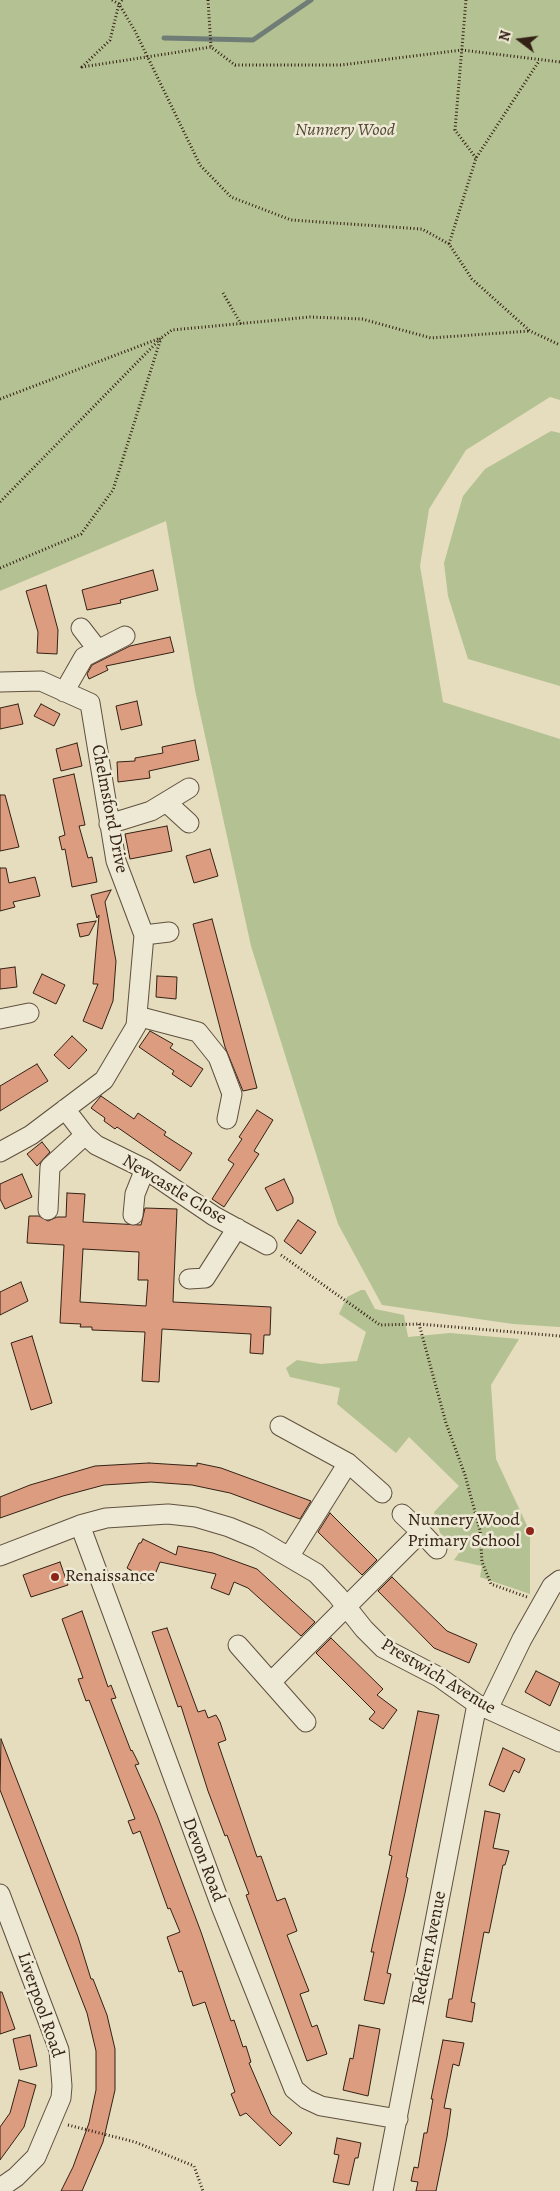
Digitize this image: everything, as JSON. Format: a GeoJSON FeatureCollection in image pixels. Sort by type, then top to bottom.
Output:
{"type":"FeatureCollection","features":[{"type":"Feature","properties":{"kind":"street"},"geometry":{"type":"LineString","coordinates":[[81,628],[98,650]]}},
{"type":"Feature","properties":{"kind":"street"},"geometry":{"type":"LineString","coordinates":[[64,692],[84,657],[125,636]]}},
{"type":"Feature","properties":{"kind":"street","name":"Chelmsford Drive"},"geometry":{"type":"LineString","coordinates":[[0,682],[41,682],[90,703],[116,861],[144,936],[136,1026],[104,1080],[31,1135],[0,1152]]}},
{"type":"Feature","properties":{"kind":"street"},"geometry":{"type":"LineString","coordinates":[[109,824],[151,811],[190,788]]}},
{"type":"Feature","properties":{"kind":"street"},"geometry":{"type":"LineString","coordinates":[[166,802],[189,823]]}},
{"type":"Feature","properties":{"kind":"street"},"geometry":{"type":"LineString","coordinates":[[144,936],[169,932]]}},
{"type":"Feature","properties":{"kind":"street"},"geometry":{"type":"LineString","coordinates":[[0,1019],[28,1013]]}},
{"type":"Feature","properties":{"kind":"street"},"geometry":{"type":"LineString","coordinates":[[137,1016],[198,1032],[218,1057],[232,1094],[227,1119]]}},
{"type":"Feature","properties":{"kind":"street","name":"Newcastle Close"},"geometry":{"type":"LineString","coordinates":[[65,1109],[85,1135],[96,1145],[145,1168],[214,1216],[267,1245]]}},
{"type":"Feature","properties":{"kind":"street"},"geometry":{"type":"LineString","coordinates":[[48,1210],[50,1167],[85,1135]]}},
{"type":"Feature","properties":{"kind":"street"},"geometry":{"type":"LineString","coordinates":[[133,1215],[135,1194],[145,1168]]}},
{"type":"Feature","properties":{"kind":"street"},"geometry":{"type":"LineString","coordinates":[[189,1279],[205,1278],[237,1228]]}},
{"type":"Feature","properties":{"kind":"street"},"geometry":{"type":"LineString","coordinates":[[280,1426],[348,1463],[382,1493]]}},
{"type":"Feature","properties":{"kind":"street"},"geometry":{"type":"LineString","coordinates":[[289,1557],[348,1463]]}},
{"type":"Feature","properties":{"kind":"street","name":"Prestwich Avenue"},"geometry":{"type":"LineString","coordinates":[[0,1556],[80,1525],[106,1518],[133,1514],[168,1514],[195,1517],[244,1533],[316,1573],[364,1629],[383,1648],[439,1677],[482,1706],[560,1742]]}},
{"type":"Feature","properties":{"kind":"street"},"geometry":{"type":"LineString","coordinates":[[402,1514],[437,1549]]}},
{"type":"Feature","properties":{"kind":"street","name":"Devon Road"},"geometry":{"type":"LineString","coordinates":[[80,1525],[221,1906],[294,2089],[306,2099],[321,2106],[398,2119]]}},
{"type":"Feature","properties":{"kind":"street"},"geometry":{"type":"LineString","coordinates":[[271,1682],[421,1532]]}},
{"type":"Feature","properties":{"kind":"street","name":"Redfern Avenue"},"geometry":{"type":"LineString","coordinates":[[383,2191],[482,1706],[557,1585]]}},
{"type":"Feature","properties":{"kind":"street"},"geometry":{"type":"LineString","coordinates":[[238,1645],[306,1722]]}},
{"type":"Feature","properties":{"kind":"street","name":"Liverpool Road"},"geometry":{"type":"LineString","coordinates":[[0,1894],[58,2050],[62,2086],[61,2098],[36,2157],[16,2177],[0,2188]]}},
{"type":"Feature","properties":{"kind":"path"},"geometry":{"type":"LineString","coordinates":[[112,0],[118,4],[135,31],[200,165],[232,197],[291,220],[422,229],[449,244],[472,279],[530,330],[560,345]]}},
{"type":"Feature","properties":{"kind":"path"},"geometry":{"type":"LineString","coordinates":[[122,0],[118,4],[110,40],[82,67],[211,47],[234,65],[341,65],[462,50],[539,61],[560,62]]}},
{"type":"Feature","properties":{"kind":"path"},"geometry":{"type":"LineString","coordinates":[[208,0],[211,47]]}},
{"type":"Feature","properties":{"kind":"path"},"geometry":{"type":"LineString","coordinates":[[466,0],[455,130],[476,158]]}},
{"type":"Feature","properties":{"kind":"path"},"geometry":{"type":"LineString","coordinates":[[449,244],[476,158],[539,61]]}},
{"type":"Feature","properties":{"kind":"path"},"geometry":{"type":"LineString","coordinates":[[223,293],[241,324]]}},
{"type":"Feature","properties":{"kind":"path"},"geometry":{"type":"LineString","coordinates":[[0,502],[161,338],[172,330],[310,317],[362,318],[431,338],[530,330]]}},
{"type":"Feature","properties":{"kind":"path"},"geometry":{"type":"LineString","coordinates":[[0,399],[161,338]]}},
{"type":"Feature","properties":{"kind":"path"},"geometry":{"type":"LineString","coordinates":[[0,568],[81,534],[113,490],[161,338]]}},
{"type":"Feature","properties":{"kind":"path"},"geometry":{"type":"LineString","coordinates":[[267,1245],[380,1325],[419,1324],[560,1336]]}},
{"type":"Feature","properties":{"kind":"path"},"geometry":{"type":"LineString","coordinates":[[419,1324],[446,1423],[465,1475],[478,1520],[482,1562],[491,1584],[528,1598],[524,1606]]}},
{"type":"Feature","properties":{"kind":"path"},"geometry":{"type":"LineString","coordinates":[[52,2121],[135,2142],[194,2166],[203,2191]]}},
{"type":"Feature","properties":{"kind":"green space","name":"Nunnery Wood"},"geometry":{"type":"Polygon","coordinates":[[[0,0],[560,0],[560,400],[550,397],[466,450],[429,509],[420,566],[443,702],[560,739],[560,1327],[513,1324],[382,1305],[338,1224],[251,946],[195,690],[166,521],[0,591],[0,0]]]}},
{"type":"Feature","properties":{"kind":"green space"},"geometry":{"type":"Polygon","coordinates":[[[551,431],[560,433],[560,686],[468,659],[448,596],[444,563],[463,496],[485,469],[551,431]]]}},
{"type":"Feature","properties":{"kind":"green space"},"geometry":{"type":"Polygon","coordinates":[[[365,1290],[375,1309],[404,1315],[408,1337],[450,1333],[519,1339],[491,1385],[496,1459],[530,1532],[530,1594],[480,1577],[482,1566],[454,1560],[461,1550],[440,1533],[434,1512],[459,1486],[409,1437],[396,1453],[337,1404],[340,1388],[290,1377],[286,1368],[297,1360],[321,1364],[357,1361],[366,1332],[339,1314],[347,1297],[365,1290]]]}},
{"type":"Feature","properties":{"kind":"building"},"geometry":{"type":"Polygon","coordinates":[[[153,570],[158,590],[120,600],[121,603],[87,610],[82,590],[153,570]]]}},
{"type":"Feature","properties":{"kind":"building"},"geometry":{"type":"Polygon","coordinates":[[[46,585],[58,630],[57,654],[37,653],[38,632],[26,591],[46,585]]]}},
{"type":"Feature","properties":{"kind":"building"},"geometry":{"type":"Polygon","coordinates":[[[170,637],[174,652],[106,666],[108,670],[89,679],[87,674],[92,665],[130,646],[170,637]]]}},
{"type":"Feature","properties":{"kind":"building"},"geometry":{"type":"Polygon","coordinates":[[[137,701],[142,725],[121,730],[116,706],[137,701]]]}},
{"type":"Feature","properties":{"kind":"building"},"geometry":{"type":"Polygon","coordinates":[[[18,704],[23,724],[0,729],[0,708],[18,704]]]}},
{"type":"Feature","properties":{"kind":"building"},"geometry":{"type":"Polygon","coordinates":[[[41,704],[60,714],[54,726],[34,716],[41,704]]]}},
{"type":"Feature","properties":{"kind":"building"},"geometry":{"type":"Polygon","coordinates":[[[195,740],[199,760],[149,771],[150,778],[118,782],[117,762],[135,761],[135,758],[163,753],[162,747],[195,740]]]}},
{"type":"Feature","properties":{"kind":"building"},"geometry":{"type":"Polygon","coordinates":[[[77,743],[82,766],[61,771],[56,749],[77,743]]]}},
{"type":"Feature","properties":{"kind":"building"},"geometry":{"type":"Polygon","coordinates":[[[74,774],[85,825],[79,826],[88,858],[92,857],[97,882],[72,887],[65,849],[62,850],[59,837],[65,835],[53,779],[74,774]]]}},
{"type":"Feature","properties":{"kind":"building"},"geometry":{"type":"Polygon","coordinates":[[[0,795],[5,795],[19,847],[0,851],[0,795]]]}},
{"type":"Feature","properties":{"kind":"building"},"geometry":{"type":"Polygon","coordinates":[[[167,826],[172,851],[130,859],[125,834],[167,826]]]}},
{"type":"Feature","properties":{"kind":"building"},"geometry":{"type":"Polygon","coordinates":[[[210,849],[218,876],[194,883],[186,856],[210,849]]]}},
{"type":"Feature","properties":{"kind":"building"},"geometry":{"type":"Polygon","coordinates":[[[0,868],[6,868],[9,883],[35,877],[40,896],[13,902],[15,907],[0,911],[0,868]]]}},
{"type":"Feature","properties":{"kind":"building"},"geometry":{"type":"Polygon","coordinates":[[[111,890],[105,902],[116,961],[113,1001],[102,1029],[83,1021],[98,984],[93,984],[99,915],[97,918],[91,895],[111,890]]]}},
{"type":"Feature","properties":{"kind":"building"},"geometry":{"type":"Polygon","coordinates":[[[212,919],[257,1088],[243,1091],[225,1047],[193,924],[212,919]]]}},
{"type":"Feature","properties":{"kind":"building"},"geometry":{"type":"Polygon","coordinates":[[[96,921],[89,935],[80,937],[77,924],[96,921]]]}},
{"type":"Feature","properties":{"kind":"building"},"geometry":{"type":"Polygon","coordinates":[[[15,967],[17,987],[0,989],[0,969],[15,967]]]}},
{"type":"Feature","properties":{"kind":"building"},"geometry":{"type":"Polygon","coordinates":[[[42,974],[65,985],[56,1004],[33,993],[42,974]]]}},
{"type":"Feature","properties":{"kind":"building"},"geometry":{"type":"Polygon","coordinates":[[[157,976],[177,977],[176,999],[156,997],[157,976]]]}},
{"type":"Feature","properties":{"kind":"building"},"geometry":{"type":"Polygon","coordinates":[[[150,1031],[173,1044],[170,1048],[203,1069],[191,1087],[172,1074],[174,1071],[139,1047],[150,1031]]]}},
{"type":"Feature","properties":{"kind":"building"},"geometry":{"type":"Polygon","coordinates":[[[72,1036],[87,1050],[69,1069],[54,1055],[72,1036]]]}},
{"type":"Feature","properties":{"kind":"building"},"geometry":{"type":"Polygon","coordinates":[[[37,1064],[48,1081],[0,1111],[0,1086],[37,1064]]]}},
{"type":"Feature","properties":{"kind":"building"},"geometry":{"type":"Polygon","coordinates":[[[101,1096],[134,1119],[138,1113],[166,1132],[164,1135],[192,1153],[180,1171],[117,1127],[115,1129],[104,1121],[105,1118],[91,1108],[101,1096]]]}},
{"type":"Feature","properties":{"kind":"building"},"geometry":{"type":"Polygon","coordinates":[[[257,1110],[273,1120],[254,1151],[259,1154],[224,1207],[212,1199],[234,1164],[228,1160],[242,1139],[239,1137],[257,1110]]]}},
{"type":"Feature","properties":{"kind":"building"},"geometry":{"type":"Polygon","coordinates":[[[42,1142],[50,1152],[37,1166],[27,1154],[42,1142]]]}},
{"type":"Feature","properties":{"kind":"building"},"geometry":{"type":"Polygon","coordinates":[[[22,1174],[32,1197],[5,1209],[0,1199],[0,1184],[22,1174]]]}},
{"type":"Feature","properties":{"kind":"building"},"geometry":{"type":"Polygon","coordinates":[[[284,1179],[293,1198],[293,1203],[277,1211],[265,1188],[284,1179]]]}},
{"type":"Feature","properties":{"kind":"building"},"geometry":{"type":"Polygon","coordinates":[[[67,1193],[85,1194],[83,1222],[141,1225],[145,1208],[177,1209],[173,1302],[271,1307],[270,1335],[264,1335],[263,1354],[250,1353],[251,1334],[162,1329],[159,1382],[142,1381],[145,1332],[92,1330],[92,1327],[80,1327],[81,1324],[60,1323],[64,1245],[27,1243],[29,1216],[39,1216],[48,1221],[57,1217],[66,1217],[67,1193]],[[83,1249],[80,1302],[146,1306],[148,1280],[138,1280],[139,1252],[83,1249]]]}},
{"type":"Feature","properties":{"kind":"building"},"geometry":{"type":"Polygon","coordinates":[[[298,1220],[316,1232],[301,1254],[284,1241],[298,1220]]]}},
{"type":"Feature","properties":{"kind":"building"},"geometry":{"type":"Polygon","coordinates":[[[21,1282],[28,1301],[0,1315],[0,1292],[21,1282]]]}},
{"type":"Feature","properties":{"kind":"building"},"geometry":{"type":"Polygon","coordinates":[[[32,1336],[52,1403],[31,1410],[11,1343],[32,1336]]]}},
{"type":"Feature","properties":{"kind":"building"},"geometry":{"type":"Polygon","coordinates":[[[149,1463],[197,1466],[197,1463],[221,1468],[311,1501],[300,1519],[230,1493],[192,1485],[151,1482],[104,1485],[63,1496],[0,1518],[0,1497],[30,1485],[95,1466],[149,1463]]]}},
{"type":"Feature","properties":{"kind":"building"},"geometry":{"type":"Polygon","coordinates":[[[330,1513],[377,1560],[362,1575],[318,1532],[330,1513]]]}},
{"type":"Feature","properties":{"kind":"building"},"geometry":{"type":"Polygon","coordinates":[[[143,1539],[176,1555],[178,1546],[213,1553],[257,1569],[315,1622],[301,1636],[248,1588],[234,1582],[229,1595],[211,1588],[216,1574],[160,1562],[154,1577],[146,1573],[141,1583],[129,1578],[132,1571],[127,1568],[139,1543],[143,1539]]]}},
{"type":"Feature","properties":{"kind":"building"},"geometry":{"type":"Polygon","coordinates":[[[60,1562],[68,1585],[31,1597],[23,1575],[60,1562]]]}},
{"type":"Feature","properties":{"kind":"building"},"geometry":{"type":"Polygon","coordinates":[[[392,1577],[447,1631],[477,1644],[469,1663],[434,1648],[378,1591],[392,1577]]]}},
{"type":"Feature","properties":{"kind":"building"},"geometry":{"type":"Polygon","coordinates":[[[82,1611],[108,1687],[111,1685],[116,1698],[111,1699],[131,1751],[139,1764],[135,1765],[157,1815],[201,1932],[231,2021],[234,2020],[243,2047],[246,2046],[251,2062],[249,2063],[271,2114],[292,2133],[280,2146],[246,2113],[240,2116],[231,2094],[235,2092],[205,2002],[193,2006],[182,1971],[179,1972],[167,1937],[180,1932],[170,1908],[168,1909],[140,1831],[133,1834],[128,1821],[135,1819],[89,1700],[86,1701],[78,1679],[83,1678],[62,1619],[82,1611]]]}},
{"type":"Feature","properties":{"kind":"building"},"geometry":{"type":"Polygon","coordinates":[[[167,1628],[198,1712],[205,1710],[208,1718],[216,1715],[220,1722],[226,1740],[218,1743],[257,1857],[261,1856],[277,1901],[285,1898],[297,1931],[287,1935],[309,1991],[300,1994],[312,2027],[317,2025],[327,2054],[307,2061],[246,1895],[249,1894],[208,1791],[181,1706],[178,1707],[152,1632],[167,1628]]]}},
{"type":"Feature","properties":{"kind":"building"},"geometry":{"type":"Polygon","coordinates":[[[331,1638],[383,1689],[377,1695],[397,1710],[383,1729],[369,1719],[375,1712],[316,1653],[331,1638]]]}},
{"type":"Feature","properties":{"kind":"building"},"geometry":{"type":"Polygon","coordinates":[[[536,1671],[560,1683],[550,1706],[525,1692],[536,1671]]]}},
{"type":"Feature","properties":{"kind":"building"},"geometry":{"type":"Polygon","coordinates":[[[418,1711],[439,1715],[406,1877],[408,1878],[405,1893],[387,1973],[391,1974],[384,2004],[364,2000],[374,1952],[371,1952],[392,1856],[389,1855],[418,1711]]]}},
{"type":"Feature","properties":{"kind":"building"},"geometry":{"type":"Polygon","coordinates":[[[1,1739],[78,1937],[91,1979],[93,1979],[107,2015],[115,2049],[115,2090],[103,2142],[82,2191],[61,2191],[73,2167],[89,2123],[96,2090],[96,2051],[87,2013],[0,1790],[1,1739]]]}},
{"type":"Feature","properties":{"kind":"building"},"geometry":{"type":"Polygon","coordinates":[[[503,1748],[525,1759],[519,1773],[514,1770],[504,1792],[489,1785],[503,1748]]]}},
{"type":"Feature","properties":{"kind":"building"},"geometry":{"type":"Polygon","coordinates":[[[485,1811],[500,1814],[493,1848],[509,1851],[505,1865],[503,1865],[489,1933],[484,1932],[471,2002],[475,2003],[472,2022],[446,2017],[449,1999],[452,1999],[485,1811]]]}},
{"type":"Feature","properties":{"kind":"building"},"geometry":{"type":"Polygon","coordinates":[[[0,1992],[2,1992],[15,2029],[0,2034],[0,1992]]]}},
{"type":"Feature","properties":{"kind":"building"},"geometry":{"type":"Polygon","coordinates":[[[359,2025],[380,2029],[368,2096],[343,2090],[350,2058],[353,2059],[359,2025]]]}},
{"type":"Feature","properties":{"kind":"building"},"geometry":{"type":"Polygon","coordinates":[[[30,2035],[37,2066],[20,2070],[13,2039],[30,2035]]]}},
{"type":"Feature","properties":{"kind":"building"},"geometry":{"type":"Polygon","coordinates":[[[443,2040],[464,2043],[459,2066],[453,2064],[444,2108],[451,2109],[436,2191],[416,2191],[418,2182],[411,2181],[414,2167],[418,2168],[424,2133],[427,2133],[433,2099],[431,2099],[443,2040]]]}},
{"type":"Feature","properties":{"kind":"building"},"geometry":{"type":"Polygon","coordinates":[[[19,2080],[36,2085],[24,2127],[0,2160],[0,2127],[10,2113],[19,2080]]]}},
{"type":"Feature","properties":{"kind":"building"},"geometry":{"type":"Polygon","coordinates":[[[337,2138],[361,2143],[358,2158],[355,2158],[349,2185],[333,2182],[339,2155],[334,2154],[337,2138]]]}},
{"type":"Feature","properties":{"kind":"waterway"},"geometry":{"type":"LineString","coordinates":[[164,38],[253,40],[311,0]]}},
{"type":"Feature","properties":{"kind":"place","name":"Nunnery Wood Primary School"},"geometry":{"type":"Point","coordinates":[530,1531]}},
{"type":"Feature","properties":{"kind":"place","name":"Renaissance"},"geometry":{"type":"Point","coordinates":[55,1577]}}]}
